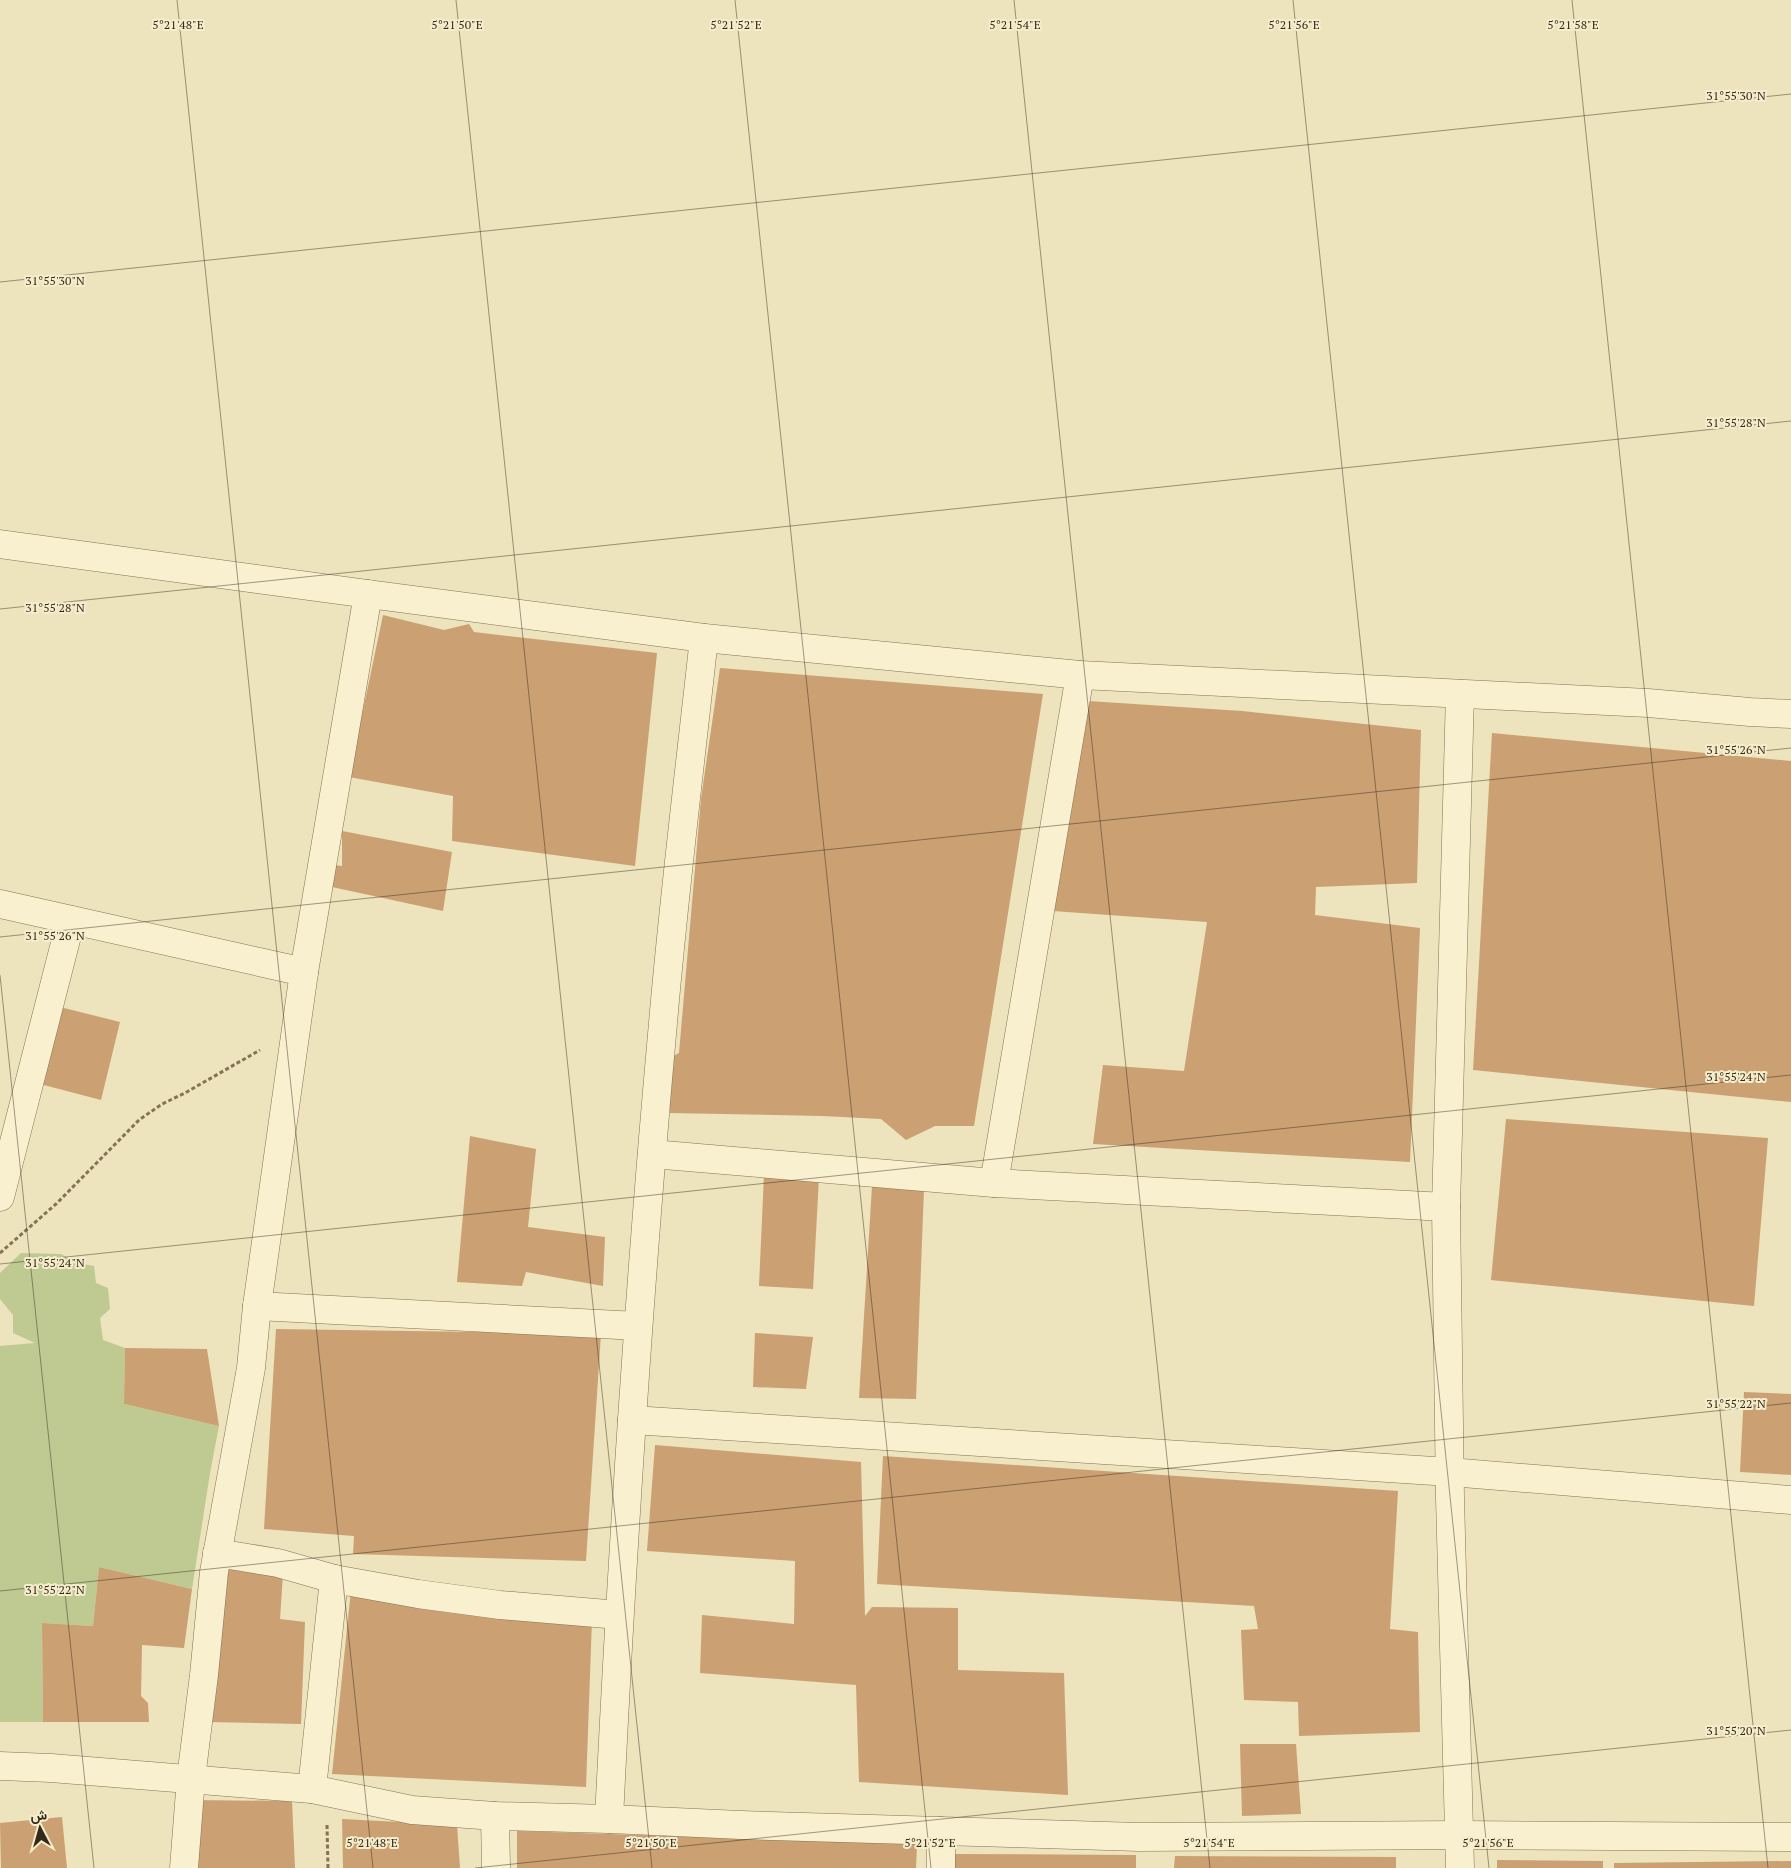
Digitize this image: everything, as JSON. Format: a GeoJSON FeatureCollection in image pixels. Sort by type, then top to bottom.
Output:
{"type":"FeatureCollection","features":[{"type":"Feature","properties":{"kind":"street"},"geometry":{"type":"LineString","coordinates":[[0,544],[704,638],[1080,675],[1648,703],[1791,714]]}},
{"type":"Feature","properties":{"kind":"street"},"geometry":{"type":"LineString","coordinates":[[184,1868],[191,1778],[217,1553],[251,1368],[257,1306],[304,972],[368,594]]}},
{"type":"Feature","properties":{"kind":"street"},"geometry":{"type":"LineString","coordinates":[[609,1819],[619,1614],[638,1326],[663,1020],[704,638]]}},
{"type":"Feature","properties":{"kind":"street"},"geometry":{"type":"LineString","coordinates":[[994,1183],[1080,675]]}},
{"type":"Feature","properties":{"kind":"street"},"geometry":{"type":"LineString","coordinates":[[1460,694],[1446,1207],[1450,1472],[1460,1868]]}},
{"type":"Feature","properties":{"kind":"street"},"geometry":{"type":"LineString","coordinates":[[0,904],[304,972]]}},
{"type":"Feature","properties":{"kind":"street"},"geometry":{"type":"LineString","coordinates":[[0,1197],[71,920]]}},
{"type":"Feature","properties":{"kind":"street"},"geometry":{"type":"LineString","coordinates":[[652,1154],[994,1183],[1446,1207]]}},
{"type":"Feature","properties":{"kind":"street"},"geometry":{"type":"LineString","coordinates":[[257,1306],[638,1326]]}},
{"type":"Feature","properties":{"kind":"street"},"geometry":{"type":"LineString","coordinates":[[632,1420],[1450,1472],[1791,1500]]}},
{"type":"Feature","properties":{"kind":"street"},"geometry":{"type":"LineString","coordinates":[[217,1553],[278,1563],[334,1579],[418,1594],[491,1604],[619,1614]]}},
{"type":"Feature","properties":{"kind":"street"},"geometry":{"type":"LineString","coordinates":[[319,1791],[334,1579]]}},
{"type":"Feature","properties":{"kind":"street"},"geometry":{"type":"LineString","coordinates":[[0,1766],[191,1778],[319,1791],[412,1810],[495,1816],[609,1819],[741,1826],[1139,1837],[1460,1835],[1791,1837]]}},
{"type":"Feature","properties":{"kind":"street"},"geometry":{"type":"LineString","coordinates":[[495,1816],[496,1868]]}},
{"type":"Feature","properties":{"kind":"street"},"geometry":{"type":"LineString","coordinates":[[941,1831],[941,1868]]}},
{"type":"Feature","properties":{"kind":"path"},"geometry":{"type":"LineString","coordinates":[[0,1253],[56,1204],[140,1120],[162,1104],[218,1074],[296,1027]]}},
{"type":"Feature","properties":{"kind":"path"},"geometry":{"type":"LineString","coordinates":[[319,1791],[328,1868]]}},
{"type":"Feature","properties":{"kind":"green space"},"geometry":{"type":"Polygon","coordinates":[[[21,1253],[61,1254],[77,1263],[94,1266],[96,1283],[108,1288],[110,1309],[100,1318],[103,1340],[125,1348],[124,1404],[219,1426],[192,1589],[99,1567],[93,1626],[42,1623],[43,1722],[0,1722],[0,1346],[35,1343],[13,1333],[13,1315],[0,1299],[0,1273],[21,1253]]]}},
{"type":"Feature","properties":{"kind":"building"},"geometry":{"type":"Polygon","coordinates":[[[383,615],[444,630],[469,624],[474,632],[657,653],[635,866],[452,841],[453,796],[349,777],[383,615]]]}},
{"type":"Feature","properties":{"kind":"building"},"geometry":{"type":"Polygon","coordinates":[[[720,668],[1043,694],[974,1126],[935,1126],[906,1140],[881,1119],[670,1113],[668,1059],[679,1053],[701,799],[720,668]]]}},
{"type":"Feature","properties":{"kind":"building"},"geometry":{"type":"Polygon","coordinates":[[[1088,701],[1242,711],[1421,730],[1417,883],[1316,887],[1315,915],[1420,928],[1410,1162],[1093,1144],[1103,1065],[1184,1071],[1207,922],[1053,911],[1088,701]]]}},
{"type":"Feature","properties":{"kind":"building"},"geometry":{"type":"Polygon","coordinates":[[[1492,733],[1791,761],[1791,1102],[1473,1070],[1492,733]]]}},
{"type":"Feature","properties":{"kind":"building"},"geometry":{"type":"Polygon","coordinates":[[[342,831],[452,852],[443,911],[332,887],[334,865],[342,866],[342,831]]]}},
{"type":"Feature","properties":{"kind":"building"},"geometry":{"type":"Polygon","coordinates":[[[60,1007],[120,1022],[101,1100],[40,1084],[60,1007]]]}},
{"type":"Feature","properties":{"kind":"building"},"geometry":{"type":"Polygon","coordinates":[[[1506,1119],[1768,1138],[1754,1306],[1491,1280],[1506,1119]]]}},
{"type":"Feature","properties":{"kind":"building"},"geometry":{"type":"Polygon","coordinates":[[[470,1136],[536,1149],[528,1227],[605,1237],[603,1286],[526,1272],[522,1286],[457,1282],[470,1136]]]}},
{"type":"Feature","properties":{"kind":"building"},"geometry":{"type":"Polygon","coordinates":[[[764,1174],[819,1177],[813,1289],[759,1286],[764,1174]]]}},
{"type":"Feature","properties":{"kind":"building"},"geometry":{"type":"Polygon","coordinates":[[[872,1186],[924,1188],[916,1399],[859,1398],[872,1186]]]}},
{"type":"Feature","properties":{"kind":"building"},"geometry":{"type":"Polygon","coordinates":[[[276,1329],[601,1334],[586,1561],[353,1554],[354,1536],[264,1529],[276,1329]]]}},
{"type":"Feature","properties":{"kind":"building"},"geometry":{"type":"Polygon","coordinates":[[[755,1333],[813,1337],[806,1389],[753,1387],[755,1333]]]}},
{"type":"Feature","properties":{"kind":"building"},"geometry":{"type":"Polygon","coordinates":[[[125,1348],[207,1349],[219,1426],[124,1404],[125,1348]]]}},
{"type":"Feature","properties":{"kind":"building"},"geometry":{"type":"Polygon","coordinates":[[[1744,1392],[1791,1394],[1791,1475],[1740,1472],[1744,1392]]]}},
{"type":"Feature","properties":{"kind":"building"},"geometry":{"type":"Polygon","coordinates":[[[655,1445],[861,1462],[865,1616],[872,1607],[958,1608],[958,1670],[1064,1673],[1068,1795],[859,1782],[856,1685],[700,1673],[702,1615],[794,1624],[795,1561],[647,1551],[655,1445]]]}},
{"type":"Feature","properties":{"kind":"building"},"geometry":{"type":"Polygon","coordinates":[[[883,1456],[1398,1491],[1390,1629],[1418,1632],[1420,1732],[1299,1736],[1298,1702],[1244,1700],[1241,1630],[1258,1629],[1254,1606],[877,1584],[883,1456]]]}},
{"type":"Feature","properties":{"kind":"building"},"geometry":{"type":"Polygon","coordinates":[[[99,1567],[192,1589],[184,1648],[142,1645],[141,1696],[148,1703],[149,1722],[43,1722],[42,1623],[93,1626],[99,1567]]]}},
{"type":"Feature","properties":{"kind":"building"},"geometry":{"type":"Polygon","coordinates":[[[224,1568],[283,1574],[280,1619],[305,1622],[301,1724],[209,1722],[224,1568]]]}},
{"type":"Feature","properties":{"kind":"building"},"geometry":{"type":"Polygon","coordinates":[[[351,1590],[592,1619],[586,1787],[332,1774],[351,1590]]]}},
{"type":"Feature","properties":{"kind":"building"},"geometry":{"type":"Polygon","coordinates":[[[1240,1744],[1296,1744],[1301,1814],[1242,1816],[1240,1744]]]}},
{"type":"Feature","properties":{"kind":"building"},"geometry":{"type":"Polygon","coordinates":[[[192,1800],[292,1801],[295,1868],[194,1868],[192,1800]]]}},
{"type":"Feature","properties":{"kind":"building"},"geometry":{"type":"Polygon","coordinates":[[[62,1817],[67,1868],[1,1868],[0,1823],[62,1817]]]}},
{"type":"Feature","properties":{"kind":"building"},"geometry":{"type":"Polygon","coordinates":[[[342,1819],[457,1825],[460,1868],[343,1868],[342,1819]]]}},
{"type":"Feature","properties":{"kind":"building"},"geometry":{"type":"Polygon","coordinates":[[[517,1831],[917,1844],[916,1868],[517,1868],[517,1831]]]}},
{"type":"Feature","properties":{"kind":"building"},"geometry":{"type":"Polygon","coordinates":[[[950,1854],[1136,1855],[1136,1868],[950,1868],[950,1854]]]}},
{"type":"Feature","properties":{"kind":"building"},"geometry":{"type":"Polygon","coordinates":[[[1175,1856],[1396,1857],[1396,1868],[1174,1868],[1175,1856]]]}},
{"type":"Feature","properties":{"kind":"building"},"geometry":{"type":"Polygon","coordinates":[[[1497,1860],[1603,1861],[1603,1868],[1497,1868],[1497,1860]]]}},
{"type":"Feature","properties":{"kind":"building"},"geometry":{"type":"Polygon","coordinates":[[[1791,1861],[1791,1868],[1614,1868],[1614,1863],[1791,1861]]]}}]}
